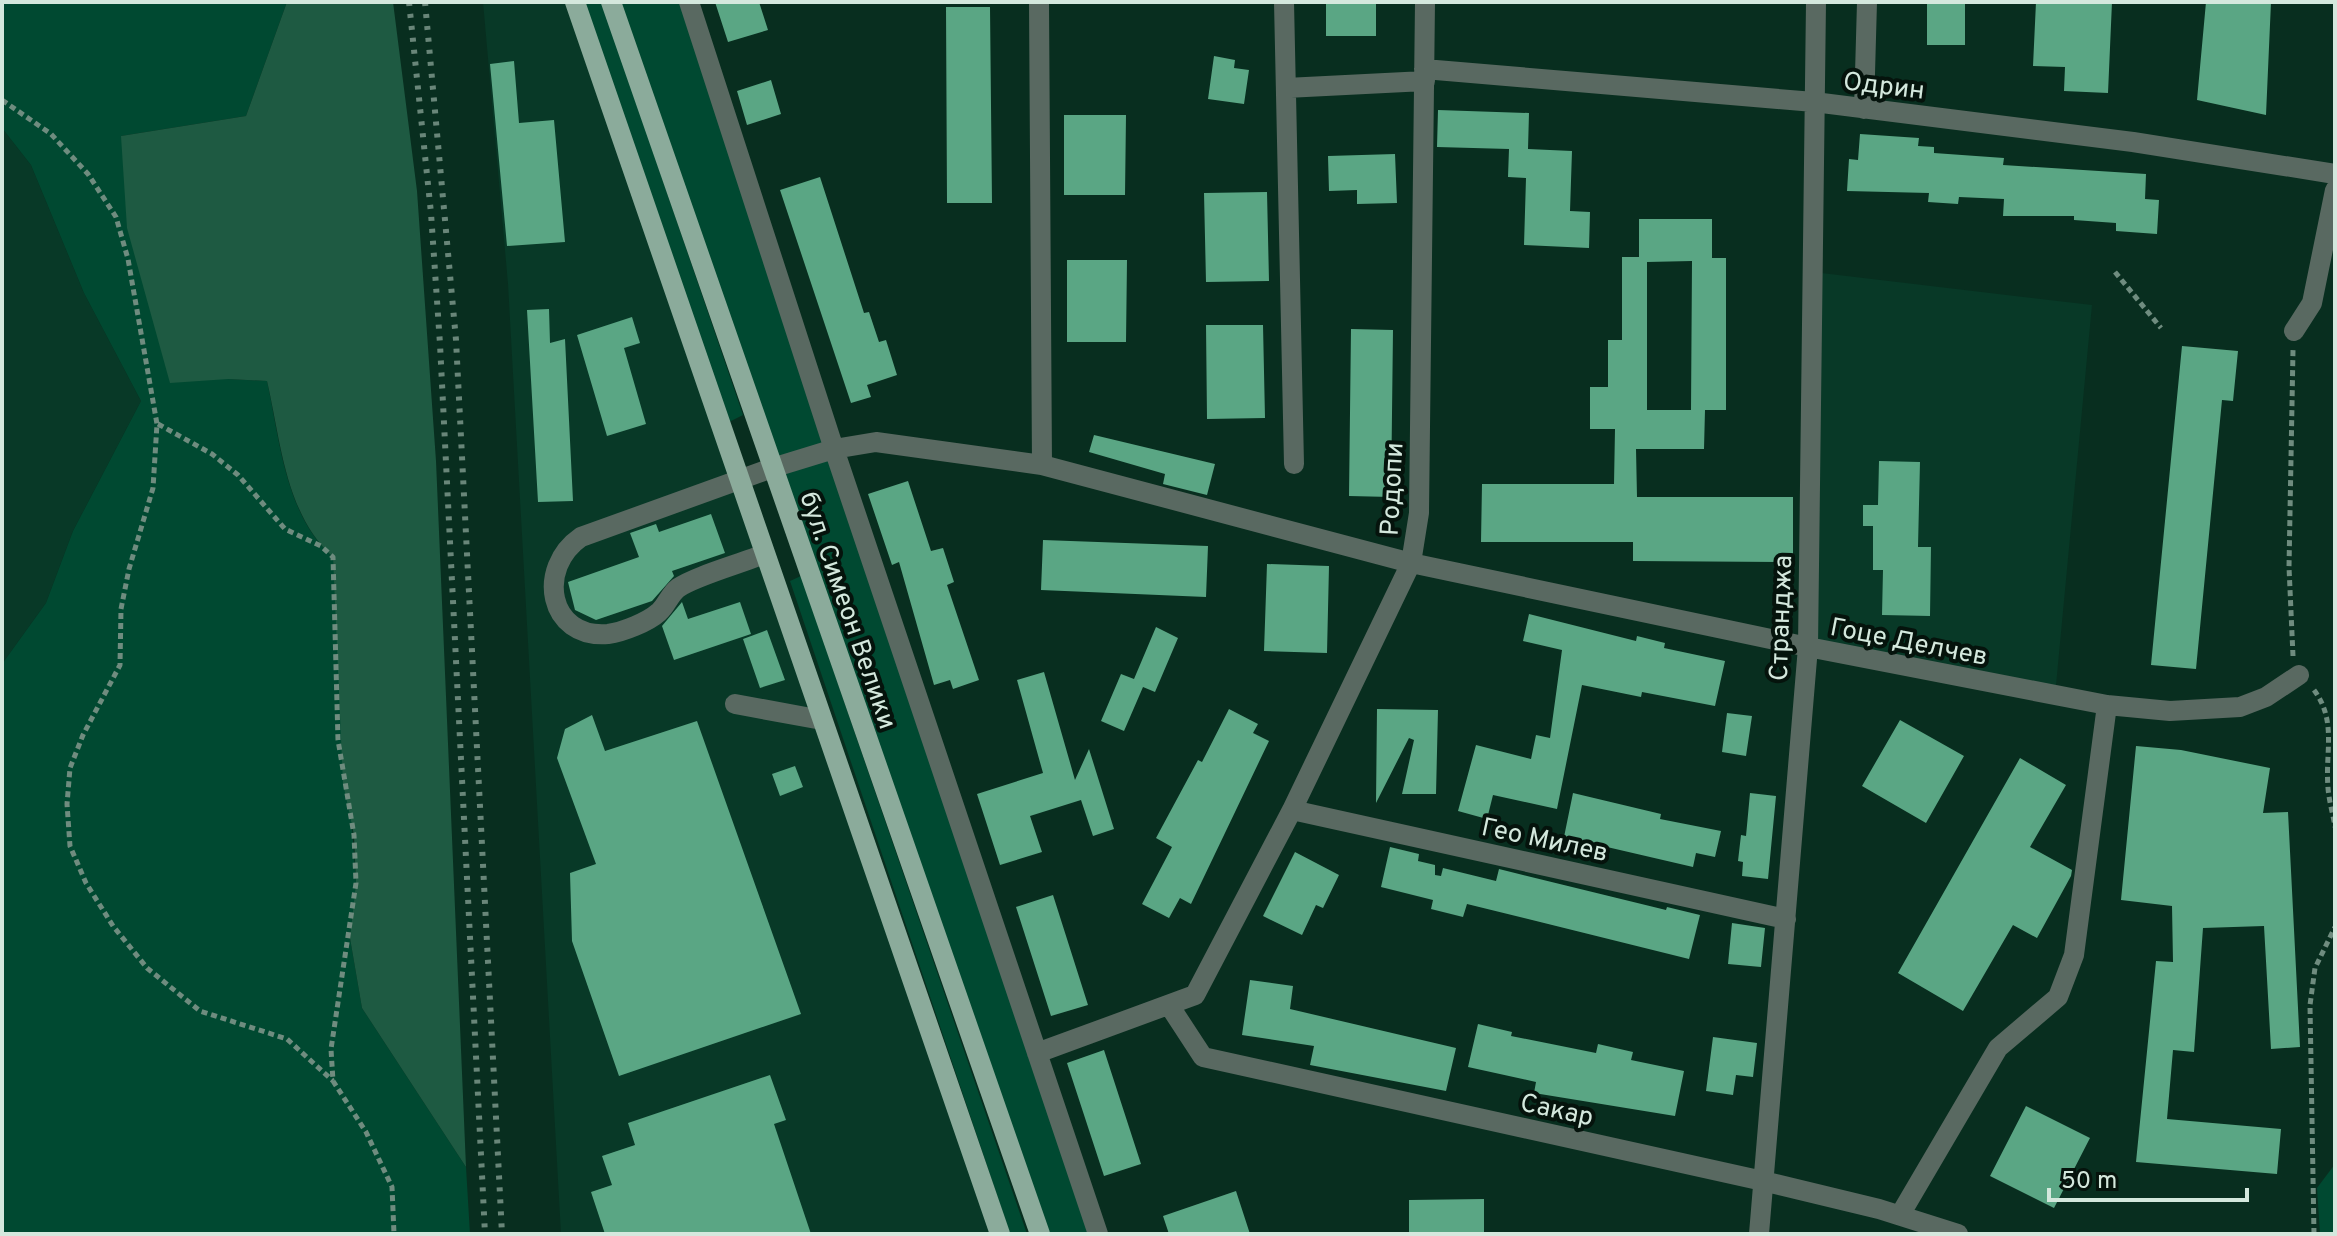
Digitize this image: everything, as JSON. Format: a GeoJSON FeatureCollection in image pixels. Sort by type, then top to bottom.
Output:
{"type":"FeatureCollection","features":[{"type":"Feature","properties":{"kind":"main road"},"geometry":{"type":"LineString","coordinates":[[575,2],[1000,1234]]}},
{"type":"Feature","properties":{"kind":"main road","name":"бул. Симеон Велики"},"geometry":{"type":"LineString","coordinates":[[611,2],[1040,1234]]}},
{"type":"Feature","properties":{"kind":"street"},"geometry":{"type":"LineString","coordinates":[[689,2],[834,449],[1098,1234]]}},
{"type":"Feature","properties":{"kind":"street"},"geometry":{"type":"LineString","coordinates":[[1039,2],[1042,465]]}},
{"type":"Feature","properties":{"kind":"street"},"geometry":{"type":"LineString","coordinates":[[1284,2],[1294,464]]}},
{"type":"Feature","properties":{"kind":"street","name":"Родопи"},"geometry":{"type":"LineString","coordinates":[[1037,1053],[1195,995],[1292,810],[1411,563],[1419,513],[1425,2]]}},
{"type":"Feature","properties":{"kind":"street","name":"Странджа"},"geometry":{"type":"LineString","coordinates":[[1759,1234],[1808,647],[1816,2]]}},
{"type":"Feature","properties":{"kind":"street"},"geometry":{"type":"LineString","coordinates":[[1864,109],[1867,2]]}},
{"type":"Feature","properties":{"kind":"street","name":"Одрин"},"geometry":{"type":"LineString","coordinates":[[1286,88],[1424,75],[1814,102],[2133,142],[2335,174]]}},
{"type":"Feature","properties":{"kind":"street"},"geometry":{"type":"LineString","coordinates":[[2294,331],[2312,303],[2335,190]]}},
{"type":"Feature","properties":{"kind":"street","name":"Гоце Делчев"},"geometry":{"type":"LineString","coordinates":[[764,554],[678,588],[658,614],[617,632],[605,634],[574,626],[557,605],[553,572],[559,557],[581,537],[772,468],[834,449],[876,442],[1042,465],[1411,563],[1808,647],[2107,705],[2170,711],[2240,707],[2266,697],[2299,675]]}},
{"type":"Feature","properties":{"kind":"street"},"geometry":{"type":"LineString","coordinates":[[735,704],[822,720]]}},
{"type":"Feature","properties":{"kind":"street"},"geometry":{"type":"LineString","coordinates":[[1900,1215],[1998,1048],[2058,997],[2074,955],[2107,705]]}},
{"type":"Feature","properties":{"kind":"street","name":"Гео Милев"},"geometry":{"type":"LineString","coordinates":[[1292,810],[1786,919]]}},
{"type":"Feature","properties":{"kind":"street","name":"Сакар"},"geometry":{"type":"LineString","coordinates":[[1169,1005],[1203,1057],[1763,1181],[1900,1215],[1958,1234]]}},
{"type":"Feature","properties":{"kind":"path"},"geometry":{"type":"LineString","coordinates":[[2,100],[51,134],[88,174],[116,217],[128,259],[157,424],[153,488],[139,544],[129,569],[121,609],[120,665],[70,768],[67,804],[70,846],[86,883],[106,915],[147,968],[200,1011],[287,1039],[333,1081],[366,1132],[392,1187],[394,1234]]}},
{"type":"Feature","properties":{"kind":"path"},"geometry":{"type":"LineString","coordinates":[[2115,272],[2161,328]]}},
{"type":"Feature","properties":{"kind":"path"},"geometry":{"type":"LineString","coordinates":[[2294,331],[2289,567],[2293,660],[2299,675],[2327,703],[2332,729],[2328,787],[2335,827]]}},
{"type":"Feature","properties":{"kind":"path"},"geometry":{"type":"LineString","coordinates":[[157,424],[212,454],[238,475],[285,529],[321,546],[333,557],[338,740],[354,835],[356,883],[331,1049],[333,1081]]}},
{"type":"Feature","properties":{"kind":"path"},"geometry":{"type":"LineString","coordinates":[[2314,1234],[2310,1005],[2315,968],[2335,927]]}},
{"type":"Feature","properties":{"kind":"shaded area"},"geometry":{"type":"Polygon","coordinates":[[[2,2],[287,2],[246,116],[121,136],[228,379],[267,381],[294,498],[317,540],[333,557],[356,883],[350,938],[362,1008],[466,1167],[470,1234],[2,1234],[2,664],[46,603],[73,531],[141,401],[84,293],[31,165],[2,128],[2,2]]]}},
{"type":"Feature","properties":{"kind":"shaded area"},"geometry":{"type":"Polygon","coordinates":[[[287,2],[393,2],[417,191],[436,461],[466,1167],[362,1008],[350,938],[356,883],[354,835],[343,783],[333,557],[304,520],[295,498],[281,452],[267,381],[228,379],[170,383],[127,228],[121,136],[246,116],[287,2]]]}},
{"type":"Feature","properties":{"kind":"shaded area"},"geometry":{"type":"Polygon","coordinates":[[[483,2],[575,2],[1000,1234],[561,1234],[508,284],[483,2]]]}},
{"type":"Feature","properties":{"kind":"shaded area"},"geometry":{"type":"Polygon","coordinates":[[[584,2],[602,2],[743,415],[729,422],[584,2]]]}},
{"type":"Feature","properties":{"kind":"shaded area"},"geometry":{"type":"Polygon","coordinates":[[[611,2],[689,2],[1098,1234],[1040,1234],[611,2]]]}},
{"type":"Feature","properties":{"kind":"shaded area"},"geometry":{"type":"Polygon","coordinates":[[[2,128],[31,165],[84,293],[141,401],[73,531],[46,603],[2,664],[2,128]]]}},
{"type":"Feature","properties":{"kind":"shaded area"},"geometry":{"type":"Polygon","coordinates":[[[1813,272],[2092,305],[2055,696],[1808,647],[1813,272]]]}},
{"type":"Feature","properties":{"kind":"shaded area"},"geometry":{"type":"Polygon","coordinates":[[[801,576],[1027,1234],[1010,1234],[790,581],[801,576]]]}},
{"type":"Feature","properties":{"kind":"shaded area"},"geometry":{"type":"Polygon","coordinates":[[[2335,1164],[2335,1234],[2320,1234],[2317,1188],[2335,1164]]]}},
{"type":"Feature","properties":{"kind":"building"},"geometry":{"type":"Polygon","coordinates":[[[715,2],[759,2],[768,30],[728,42],[715,2]]]}},
{"type":"Feature","properties":{"kind":"building"},"geometry":{"type":"Polygon","coordinates":[[[1326,2],[1376,2],[1376,36],[1326,36],[1326,2]]]}},
{"type":"Feature","properties":{"kind":"building"},"geometry":{"type":"Polygon","coordinates":[[[1927,2],[1965,2],[1965,45],[1927,45],[1927,2]]]}},
{"type":"Feature","properties":{"kind":"building"},"geometry":{"type":"Polygon","coordinates":[[[2036,2],[2112,2],[2108,93],[2064,91],[2065,67],[2033,66],[2036,2]]]}},
{"type":"Feature","properties":{"kind":"building"},"geometry":{"type":"Polygon","coordinates":[[[2206,2],[2271,2],[2266,115],[2197,100],[2206,2]]]}},
{"type":"Feature","properties":{"kind":"building"},"geometry":{"type":"Polygon","coordinates":[[[946,7],[990,7],[992,203],[947,203],[946,7]]]}},
{"type":"Feature","properties":{"kind":"building"},"geometry":{"type":"Polygon","coordinates":[[[1214,56],[1235,60],[1234,68],[1249,70],[1244,104],[1208,99],[1214,56]]]}},
{"type":"Feature","properties":{"kind":"building"},"geometry":{"type":"Polygon","coordinates":[[[514,61],[519,123],[554,120],[565,242],[507,246],[490,64],[514,61]]]}},
{"type":"Feature","properties":{"kind":"building"},"geometry":{"type":"Polygon","coordinates":[[[771,80],[781,114],[747,125],[737,91],[771,80]]]}},
{"type":"Feature","properties":{"kind":"building"},"geometry":{"type":"Polygon","coordinates":[[[1438,110],[1529,113],[1528,149],[1572,151],[1570,211],[1590,212],[1589,248],[1524,245],[1526,178],[1508,177],[1509,149],[1437,147],[1438,110]]]}},
{"type":"Feature","properties":{"kind":"building"},"geometry":{"type":"Polygon","coordinates":[[[1064,115],[1126,115],[1125,195],[1064,195],[1064,115]]]}},
{"type":"Feature","properties":{"kind":"building"},"geometry":{"type":"Polygon","coordinates":[[[1860,134],[1919,138],[1918,146],[1934,147],[1934,153],[2004,158],[2003,165],[2146,174],[2145,199],[2159,200],[2157,234],[2116,231],[2116,223],[2074,220],[2074,216],[2003,216],[2004,199],[1959,197],[1958,204],[1928,202],[1929,193],[1847,191],[1849,159],[1858,160],[1860,134]]]}},
{"type":"Feature","properties":{"kind":"building"},"geometry":{"type":"Polygon","coordinates":[[[1395,154],[1397,203],[1357,204],[1357,190],[1329,191],[1328,156],[1395,154]]]}},
{"type":"Feature","properties":{"kind":"building"},"geometry":{"type":"Polygon","coordinates":[[[820,177],[864,313],[869,312],[879,342],[886,340],[897,375],[867,385],[871,397],[851,403],[780,190],[820,177]]]}},
{"type":"Feature","properties":{"kind":"building"},"geometry":{"type":"Polygon","coordinates":[[[1267,192],[1269,281],[1206,282],[1204,193],[1267,192]]]}},
{"type":"Feature","properties":{"kind":"building"},"geometry":{"type":"Polygon","coordinates":[[[1639,219],[1712,219],[1712,258],[1726,258],[1726,410],[1705,410],[1704,449],[1636,449],[1637,497],[1793,497],[1793,562],[1633,561],[1633,542],[1481,542],[1482,484],[1614,484],[1615,429],[1590,429],[1590,387],[1608,387],[1608,340],[1622,340],[1622,257],[1639,257],[1639,219]],[[1692,261],[1647,262],[1647,410],[1691,410],[1692,261]]]}},
{"type":"Feature","properties":{"kind":"building"},"geometry":{"type":"Polygon","coordinates":[[[1067,260],[1127,260],[1126,342],[1067,342],[1067,260]]]}},
{"type":"Feature","properties":{"kind":"building"},"geometry":{"type":"Polygon","coordinates":[[[549,309],[550,343],[565,339],[573,501],[538,502],[527,310],[549,309]]]}},
{"type":"Feature","properties":{"kind":"building"},"geometry":{"type":"Polygon","coordinates":[[[632,317],[640,343],[624,348],[646,424],[607,436],[577,335],[632,317]]]}},
{"type":"Feature","properties":{"kind":"building"},"geometry":{"type":"Polygon","coordinates":[[[1206,325],[1263,325],[1265,418],[1207,419],[1206,325]]]}},
{"type":"Feature","properties":{"kind":"building"},"geometry":{"type":"Polygon","coordinates":[[[1351,329],[1393,330],[1391,497],[1349,496],[1351,329]]]}},
{"type":"Feature","properties":{"kind":"building"},"geometry":{"type":"Polygon","coordinates":[[[2182,346],[2238,351],[2233,401],[2222,400],[2196,669],[2151,665],[2182,346]]]}},
{"type":"Feature","properties":{"kind":"building"},"geometry":{"type":"Polygon","coordinates":[[[1094,435],[1215,464],[1207,495],[1163,484],[1165,474],[1089,452],[1094,435]]]}},
{"type":"Feature","properties":{"kind":"building"},"geometry":{"type":"Polygon","coordinates":[[[1879,461],[1920,462],[1918,547],[1931,547],[1930,616],[1882,615],[1883,570],[1873,570],[1873,526],[1863,526],[1863,505],[1878,505],[1879,461]]]}},
{"type":"Feature","properties":{"kind":"building"},"geometry":{"type":"Polygon","coordinates":[[[908,481],[931,551],[943,548],[954,582],[947,585],[979,680],[953,689],[950,680],[934,685],[899,562],[892,565],[868,494],[908,481]]]}},
{"type":"Feature","properties":{"kind":"building"},"geometry":{"type":"Polygon","coordinates":[[[711,514],[725,553],[672,571],[674,576],[652,601],[596,620],[575,610],[568,582],[639,557],[630,533],[656,524],[659,532],[711,514]]]}},
{"type":"Feature","properties":{"kind":"building"},"geometry":{"type":"Polygon","coordinates":[[[1043,540],[1208,546],[1206,597],[1041,590],[1043,540]]]}},
{"type":"Feature","properties":{"kind":"building"},"geometry":{"type":"Polygon","coordinates":[[[1267,564],[1329,566],[1327,653],[1264,651],[1267,564]]]}},
{"type":"Feature","properties":{"kind":"building"},"geometry":{"type":"Polygon","coordinates":[[[682,602],[688,619],[740,602],[751,634],[674,660],[662,626],[682,602]]]}},
{"type":"Feature","properties":{"kind":"building"},"geometry":{"type":"Polygon","coordinates":[[[1529,614],[1636,641],[1637,636],[1665,643],[1664,648],[1725,661],[1715,706],[1642,692],[1641,697],[1582,685],[1557,809],[1493,795],[1487,819],[1458,811],[1476,745],[1531,759],[1536,735],[1550,738],[1562,650],[1523,641],[1529,614]]]}},
{"type":"Feature","properties":{"kind":"building"},"geometry":{"type":"Polygon","coordinates":[[[1156,627],[1178,638],[1155,692],[1143,687],[1124,731],[1101,721],[1121,674],[1134,679],[1156,627]]]}},
{"type":"Feature","properties":{"kind":"building"},"geometry":{"type":"Polygon","coordinates":[[[767,630],[785,680],[760,688],[743,639],[767,630]]]}},
{"type":"Feature","properties":{"kind":"building"},"geometry":{"type":"Polygon","coordinates":[[[1044,672],[1075,780],[1089,749],[1114,829],[1093,836],[1081,800],[1030,816],[1042,852],[1000,865],[977,794],[1043,773],[1017,680],[1044,672]]]}},
{"type":"Feature","properties":{"kind":"building"},"geometry":{"type":"Polygon","coordinates":[[[1229,709],[1258,724],[1253,733],[1269,741],[1191,904],[1180,898],[1169,918],[1142,904],[1172,847],[1156,838],[1198,760],[1202,762],[1229,709]]]}},
{"type":"Feature","properties":{"kind":"building"},"geometry":{"type":"Polygon","coordinates":[[[1377,709],[1438,710],[1436,794],[1402,794],[1414,740],[1409,738],[1376,803],[1377,709]]]}},
{"type":"Feature","properties":{"kind":"building"},"geometry":{"type":"Polygon","coordinates":[[[1727,713],[1752,716],[1746,756],[1722,752],[1727,713]]]}},
{"type":"Feature","properties":{"kind":"building"},"geometry":{"type":"Polygon","coordinates":[[[592,715],[605,751],[697,721],[801,1014],[619,1076],[572,941],[570,873],[596,864],[557,758],[565,729],[592,715]]]}},
{"type":"Feature","properties":{"kind":"building"},"geometry":{"type":"Polygon","coordinates":[[[1900,720],[1964,756],[1926,823],[1862,786],[1900,720]]]}},
{"type":"Feature","properties":{"kind":"building"},"geometry":{"type":"Polygon","coordinates":[[[2136,746],[2181,750],[2270,768],[2263,813],[2288,812],[2300,1047],[2271,1049],[2264,926],[2203,928],[2194,1052],[2173,1050],[2167,1119],[2281,1129],[2277,1174],[2136,1162],[2156,961],[2173,962],[2172,906],[2121,900],[2136,746]]]}},
{"type":"Feature","properties":{"kind":"building"},"geometry":{"type":"Polygon","coordinates":[[[2020,758],[2066,785],[2030,847],[2072,870],[2071,876],[2037,938],[2013,925],[1963,1011],[1898,973],[2020,758]]]}},
{"type":"Feature","properties":{"kind":"building"},"geometry":{"type":"Polygon","coordinates":[[[795,766],[803,787],[780,796],[772,774],[795,766]]]}},
{"type":"Feature","properties":{"kind":"building"},"geometry":{"type":"Polygon","coordinates":[[[1573,793],[1661,814],[1660,819],[1721,831],[1715,857],[1696,853],[1693,867],[1564,837],[1573,793]]]}},
{"type":"Feature","properties":{"kind":"building"},"geometry":{"type":"Polygon","coordinates":[[[1750,793],[1776,796],[1768,879],[1742,876],[1743,862],[1738,861],[1741,835],[1746,836],[1750,793]]]}},
{"type":"Feature","properties":{"kind":"building"},"geometry":{"type":"Polygon","coordinates":[[[1390,847],[1419,854],[1418,861],[1435,865],[1435,875],[1441,876],[1443,868],[1496,881],[1499,869],[1666,910],[1667,907],[1700,915],[1689,959],[1467,904],[1463,917],[1431,909],[1433,900],[1381,887],[1390,847]]]}},
{"type":"Feature","properties":{"kind":"building"},"geometry":{"type":"Polygon","coordinates":[[[1295,852],[1339,875],[1323,908],[1316,905],[1302,935],[1263,916],[1295,852]]]}},
{"type":"Feature","properties":{"kind":"building"},"geometry":{"type":"Polygon","coordinates":[[[1053,895],[1088,1005],[1051,1016],[1016,907],[1053,895]]]}},
{"type":"Feature","properties":{"kind":"building"},"geometry":{"type":"Polygon","coordinates":[[[1732,923],[1765,928],[1761,967],[1728,964],[1732,923]]]}},
{"type":"Feature","properties":{"kind":"building"},"geometry":{"type":"Polygon","coordinates":[[[1250,980],[1293,986],[1290,1009],[1456,1048],[1446,1091],[1310,1065],[1314,1046],[1242,1035],[1250,980]]]}},
{"type":"Feature","properties":{"kind":"building"},"geometry":{"type":"Polygon","coordinates":[[[1478,1024],[1512,1032],[1511,1036],[1596,1053],[1598,1044],[1633,1052],[1631,1060],[1684,1071],[1675,1116],[1534,1093],[1536,1082],[1468,1067],[1478,1024]]]}},
{"type":"Feature","properties":{"kind":"building"},"geometry":{"type":"Polygon","coordinates":[[[1713,1037],[1757,1043],[1753,1077],[1736,1075],[1733,1095],[1706,1091],[1713,1037]]]}},
{"type":"Feature","properties":{"kind":"building"},"geometry":{"type":"Polygon","coordinates":[[[1104,1050],[1141,1164],[1104,1176],[1067,1063],[1104,1050]]]}},
{"type":"Feature","properties":{"kind":"building"},"geometry":{"type":"Polygon","coordinates":[[[770,1075],[786,1120],[774,1124],[811,1234],[605,1234],[591,1192],[612,1185],[602,1156],[635,1145],[628,1123],[770,1075]]]}},
{"type":"Feature","properties":{"kind":"building"},"geometry":{"type":"Polygon","coordinates":[[[2026,1106],[2090,1138],[2054,1208],[1990,1176],[2026,1106]]]}},
{"type":"Feature","properties":{"kind":"building"},"geometry":{"type":"Polygon","coordinates":[[[1236,1191],[1250,1234],[1169,1234],[1163,1216],[1236,1191]]]}},
{"type":"Feature","properties":{"kind":"building"},"geometry":{"type":"Polygon","coordinates":[[[1484,1199],[1484,1234],[1409,1234],[1409,1200],[1484,1199]]]}},
{"type":"Feature","properties":{"kind":"railway"},"geometry":{"type":"LineString","coordinates":[[409,2],[431,213],[440,344],[485,1234]]}},
{"type":"Feature","properties":{"kind":"railway"},"geometry":{"type":"LineString","coordinates":[[425,2],[456,340],[502,1234]]}}]}
